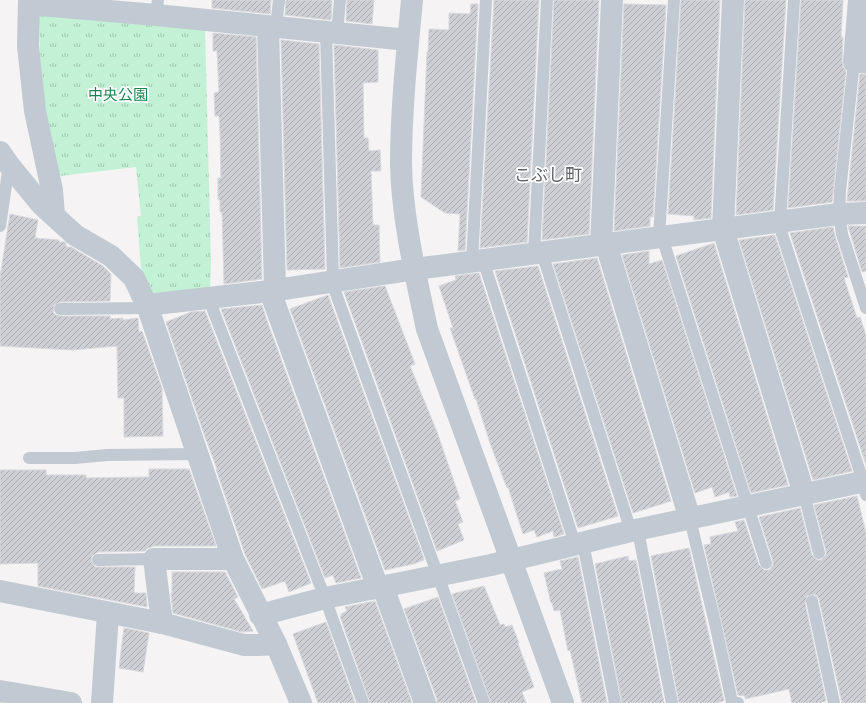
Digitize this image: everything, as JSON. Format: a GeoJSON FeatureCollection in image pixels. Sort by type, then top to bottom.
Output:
{"type":"FeatureCollection","features":[{"type":"Feature","properties":{"kind":"street"},"geometry":{"type":"LineString","coordinates":[[412,0],[403,105],[401,165],[406,212],[415,269],[427,329],[563,703]]}},
{"type":"Feature","properties":{"kind":"street"},"geometry":{"type":"LineString","coordinates":[[612,0],[603,245],[690,519]]}},
{"type":"Feature","properties":{"kind":"street"},"geometry":{"type":"LineString","coordinates":[[733,0],[723,229],[804,494]]}},
{"type":"Feature","properties":{"kind":"street"},"geometry":{"type":"LineString","coordinates":[[859,0],[860,62]]}},
{"type":"Feature","properties":{"kind":"street"},"geometry":{"type":"LineString","coordinates":[[54,215],[52,190],[34,104],[28,46],[29,2],[157,8],[272,27],[408,40]]}},
{"type":"Feature","properties":{"kind":"street"},"geometry":{"type":"LineString","coordinates":[[272,27],[272,290],[380,588],[425,703]]}},
{"type":"Feature","properties":{"kind":"street"},"geometry":{"type":"LineString","coordinates":[[4,159],[41,204],[75,235],[111,256],[134,278],[147,306],[233,558],[260,615],[276,644],[301,703]]}},
{"type":"Feature","properties":{"kind":"street"},"geometry":{"type":"LineString","coordinates":[[147,306],[661,237],[839,214],[866,213]]}},
{"type":"Feature","properties":{"kind":"street"},"geometry":{"type":"LineString","coordinates":[[260,615],[325,598],[438,576],[804,494],[865,486]]}},
{"type":"Feature","properties":{"kind":"street"},"geometry":{"type":"LineString","coordinates":[[162,623],[154,559],[233,558]]}},
{"type":"Feature","properties":{"kind":"street"},"geometry":{"type":"LineString","coordinates":[[0,591],[108,614],[162,623],[244,645],[259,646],[276,644]]}},
{"type":"Feature","properties":{"kind":"street"},"geometry":{"type":"LineString","coordinates":[[102,703],[108,614]]}},
{"type":"Feature","properties":{"kind":"street"},"geometry":{"type":"LineString","coordinates":[[0,691],[71,703]]}},
{"type":"Feature","properties":{"kind":"lane"},"geometry":{"type":"LineString","coordinates":[[272,27],[279,0]]}},
{"type":"Feature","properties":{"kind":"lane"},"geometry":{"type":"LineString","coordinates":[[340,0],[331,32],[333,280],[335,290],[484,703]]}},
{"type":"Feature","properties":{"kind":"lane"},"geometry":{"type":"LineString","coordinates":[[486,0],[478,261],[579,544],[615,703]]}},
{"type":"Feature","properties":{"kind":"lane"},"geometry":{"type":"LineString","coordinates":[[547,0],[538,253],[635,531],[672,703]]}},
{"type":"Feature","properties":{"kind":"lane"},"geometry":{"type":"LineString","coordinates":[[674,0],[661,237],[766,563]]}},
{"type":"Feature","properties":{"kind":"lane"},"geometry":{"type":"LineString","coordinates":[[794,0],[780,222],[782,234],[865,486]]}},
{"type":"Feature","properties":{"kind":"lane"},"geometry":{"type":"LineString","coordinates":[[860,62],[840,191],[839,214],[842,234],[866,308]]}},
{"type":"Feature","properties":{"kind":"lane"},"geometry":{"type":"LineString","coordinates":[[0,226],[4,159]]}},
{"type":"Feature","properties":{"kind":"lane"},"geometry":{"type":"LineString","coordinates":[[208,297],[325,598],[364,703]]}},
{"type":"Feature","properties":{"kind":"lane"},"geometry":{"type":"LineString","coordinates":[[60,310],[147,306]]}},
{"type":"Feature","properties":{"kind":"lane"},"geometry":{"type":"LineString","coordinates":[[29,458],[198,454]]}},
{"type":"Feature","properties":{"kind":"lane"},"geometry":{"type":"LineString","coordinates":[[804,494],[819,552]]}},
{"type":"Feature","properties":{"kind":"lane"},"geometry":{"type":"LineString","coordinates":[[690,519],[732,702],[738,703]]}},
{"type":"Feature","properties":{"kind":"lane"},"geometry":{"type":"LineString","coordinates":[[98,560],[154,559]]}},
{"type":"Feature","properties":{"kind":"lane"},"geometry":{"type":"LineString","coordinates":[[812,601],[834,703]]}},
{"type":"Feature","properties":{"kind":"green space","name":"中央公園"},"geometry":{"type":"Polygon","coordinates":[[[45,14],[205,28],[211,263],[210,289],[153,293],[147,284],[141,268],[137,217],[141,216],[136,167],[60,176],[43,99],[39,17],[45,14]]]}},
{"type":"Feature","properties":{"kind":"building"},"geometry":{"type":"Polygon","coordinates":[[[212,0],[271,0],[270,14],[212,8],[212,0]]]}},
{"type":"Feature","properties":{"kind":"building"},"geometry":{"type":"Polygon","coordinates":[[[286,0],[332,0],[331,20],[285,15],[286,0]]]}},
{"type":"Feature","properties":{"kind":"building"},"geometry":{"type":"Polygon","coordinates":[[[347,0],[374,0],[372,24],[346,21],[347,0]]]}},
{"type":"Feature","properties":{"kind":"building"},"geometry":{"type":"Polygon","coordinates":[[[494,0],[539,0],[527,242],[480,248],[494,0]]]}},
{"type":"Feature","properties":{"kind":"building"},"geometry":{"type":"Polygon","coordinates":[[[554,0],[599,0],[589,234],[542,240],[554,0]]]}},
{"type":"Feature","properties":{"kind":"building"},"geometry":{"type":"Polygon","coordinates":[[[681,0],[720,0],[711,218],[694,220],[694,216],[668,214],[681,0]]]}},
{"type":"Feature","properties":{"kind":"building"},"geometry":{"type":"Polygon","coordinates":[[[745,0],[786,0],[773,210],[736,215],[745,0]]]}},
{"type":"Feature","properties":{"kind":"building"},"geometry":{"type":"Polygon","coordinates":[[[801,0],[843,0],[841,37],[843,37],[842,61],[843,67],[846,71],[832,202],[788,208],[801,0]]]}},
{"type":"Feature","properties":{"kind":"building"},"geometry":{"type":"Polygon","coordinates":[[[471,4],[478,4],[465,250],[458,251],[460,214],[445,213],[421,197],[427,52],[429,29],[449,30],[449,13],[470,14],[471,4]]]}},
{"type":"Feature","properties":{"kind":"building"},"geometry":{"type":"Polygon","coordinates":[[[624,4],[666,5],[653,217],[650,217],[650,226],[614,231],[624,4]]]}},
{"type":"Feature","properties":{"kind":"building"},"geometry":{"type":"Polygon","coordinates":[[[213,33],[256,37],[262,279],[224,284],[222,212],[220,212],[220,200],[218,200],[218,178],[221,178],[220,133],[219,116],[215,116],[214,93],[219,92],[217,51],[213,51],[213,33]]]}},
{"type":"Feature","properties":{"kind":"building"},"geometry":{"type":"Polygon","coordinates":[[[281,40],[319,44],[325,269],[287,270],[281,40]]]}},
{"type":"Feature","properties":{"kind":"building"},"geometry":{"type":"Polygon","coordinates":[[[334,45],[378,50],[378,82],[363,83],[364,138],[368,138],[369,151],[380,150],[381,171],[371,171],[373,225],[379,225],[380,262],[340,268],[334,45]]]}},
{"type":"Feature","properties":{"kind":"building"},"geometry":{"type":"Polygon","coordinates":[[[860,74],[866,74],[866,201],[847,201],[860,74]]]}},
{"type":"Feature","properties":{"kind":"building"},"geometry":{"type":"Polygon","coordinates":[[[10,214],[38,220],[35,238],[65,242],[66,247],[71,247],[103,266],[111,274],[110,301],[60,302],[54,305],[53,312],[60,316],[110,316],[110,319],[123,318],[123,320],[138,318],[139,332],[142,331],[162,388],[163,436],[124,437],[124,398],[118,398],[117,346],[72,350],[0,346],[0,277],[10,214]]]}},
{"type":"Feature","properties":{"kind":"building"},"geometry":{"type":"Polygon","coordinates":[[[848,226],[866,226],[866,271],[862,272],[848,226]]]}},
{"type":"Feature","properties":{"kind":"building"},"geometry":{"type":"Polygon","coordinates":[[[833,227],[848,277],[844,278],[857,318],[860,317],[866,335],[866,465],[790,233],[833,227]]]}},
{"type":"Feature","properties":{"kind":"building"},"geometry":{"type":"Polygon","coordinates":[[[775,235],[852,471],[813,480],[739,240],[775,235]]]}},
{"type":"Feature","properties":{"kind":"building"},"geometry":{"type":"Polygon","coordinates":[[[714,243],[788,485],[751,493],[676,256],[714,243]]]}},
{"type":"Feature","properties":{"kind":"building"},"geometry":{"type":"Polygon","coordinates":[[[649,251],[649,264],[662,260],[737,496],[730,497],[729,492],[715,497],[712,487],[695,493],[622,255],[649,251]]]}},
{"type":"Feature","properties":{"kind":"building"},"geometry":{"type":"Polygon","coordinates":[[[597,258],[671,501],[633,513],[553,264],[597,258]]]}},
{"type":"Feature","properties":{"kind":"building"},"geometry":{"type":"Polygon","coordinates":[[[538,266],[618,516],[578,528],[495,271],[538,266]]]}},
{"type":"Feature","properties":{"kind":"building"},"geometry":{"type":"Polygon","coordinates":[[[479,273],[564,534],[554,537],[553,531],[537,537],[534,530],[523,534],[508,487],[507,488],[490,443],[476,399],[450,328],[453,328],[439,286],[456,280],[455,276],[479,273]]]}},
{"type":"Feature","properties":{"kind":"building"},"geometry":{"type":"Polygon","coordinates":[[[385,286],[415,364],[410,366],[437,432],[460,499],[455,501],[463,522],[458,524],[464,540],[437,551],[344,292],[385,286]]]}},
{"type":"Feature","properties":{"kind":"building"},"geometry":{"type":"Polygon","coordinates":[[[328,295],[423,556],[424,560],[413,564],[385,570],[290,309],[328,295]]]}},
{"type":"Feature","properties":{"kind":"building"},"geometry":{"type":"Polygon","coordinates":[[[262,305],[361,578],[336,583],[333,575],[325,578],[221,309],[262,305]]]}},
{"type":"Feature","properties":{"kind":"building"},"geometry":{"type":"Polygon","coordinates":[[[205,311],[311,583],[289,592],[285,581],[262,589],[245,554],[166,322],[191,312],[205,311]]]}},
{"type":"Feature","properties":{"kind":"building"},"geometry":{"type":"Polygon","coordinates":[[[149,469],[189,469],[216,546],[154,546],[145,551],[98,552],[92,556],[91,561],[95,567],[135,567],[134,593],[146,593],[147,607],[38,586],[38,563],[0,564],[0,470],[46,470],[46,475],[86,475],[86,478],[149,477],[149,469]]]}},
{"type":"Feature","properties":{"kind":"building"},"geometry":{"type":"Polygon","coordinates":[[[857,496],[866,533],[866,703],[842,703],[819,599],[814,594],[807,596],[805,603],[826,701],[819,703],[792,703],[789,689],[745,699],[745,696],[738,695],[704,545],[711,544],[710,537],[738,531],[735,522],[744,520],[759,565],[764,570],[769,570],[773,565],[773,561],[759,517],[800,508],[812,555],[817,560],[821,560],[826,555],[826,551],[814,505],[857,496]]]}},
{"type":"Feature","properties":{"kind":"building"},"geometry":{"type":"Polygon","coordinates":[[[689,548],[724,701],[715,703],[679,703],[651,556],[689,548]]]}},
{"type":"Feature","properties":{"kind":"building"},"geometry":{"type":"Polygon","coordinates":[[[628,556],[629,561],[636,560],[664,703],[622,703],[595,564],[628,556]]]}},
{"type":"Feature","properties":{"kind":"building"},"geometry":{"type":"Polygon","coordinates":[[[578,557],[607,703],[582,703],[570,650],[568,651],[560,610],[554,611],[544,573],[562,569],[560,561],[578,557]]]}},
{"type":"Feature","properties":{"kind":"building"},"geometry":{"type":"Polygon","coordinates":[[[172,572],[225,572],[238,597],[234,599],[253,631],[242,632],[173,613],[171,593],[172,572]]]}},
{"type":"Feature","properties":{"kind":"building"},"geometry":{"type":"Polygon","coordinates":[[[484,586],[500,625],[504,624],[505,627],[512,625],[519,643],[518,644],[534,687],[522,692],[526,703],[491,703],[452,594],[484,586]]]}},
{"type":"Feature","properties":{"kind":"building"},"geometry":{"type":"Polygon","coordinates":[[[438,597],[476,703],[437,703],[437,699],[404,609],[438,597]]]}},
{"type":"Feature","properties":{"kind":"building"},"geometry":{"type":"Polygon","coordinates":[[[375,601],[412,703],[370,703],[340,616],[347,611],[345,607],[375,601]]]}},
{"type":"Feature","properties":{"kind":"building"},"geometry":{"type":"Polygon","coordinates":[[[326,622],[355,703],[318,703],[293,634],[326,622]]]}},
{"type":"Feature","properties":{"kind":"building"},"geometry":{"type":"Polygon","coordinates":[[[124,628],[149,633],[143,672],[119,668],[124,628]]]}},
{"type":"Feature","properties":{"kind":"district","name":"こぶし町"},"geometry":{"type":"Point","coordinates":[548,175]}}]}
